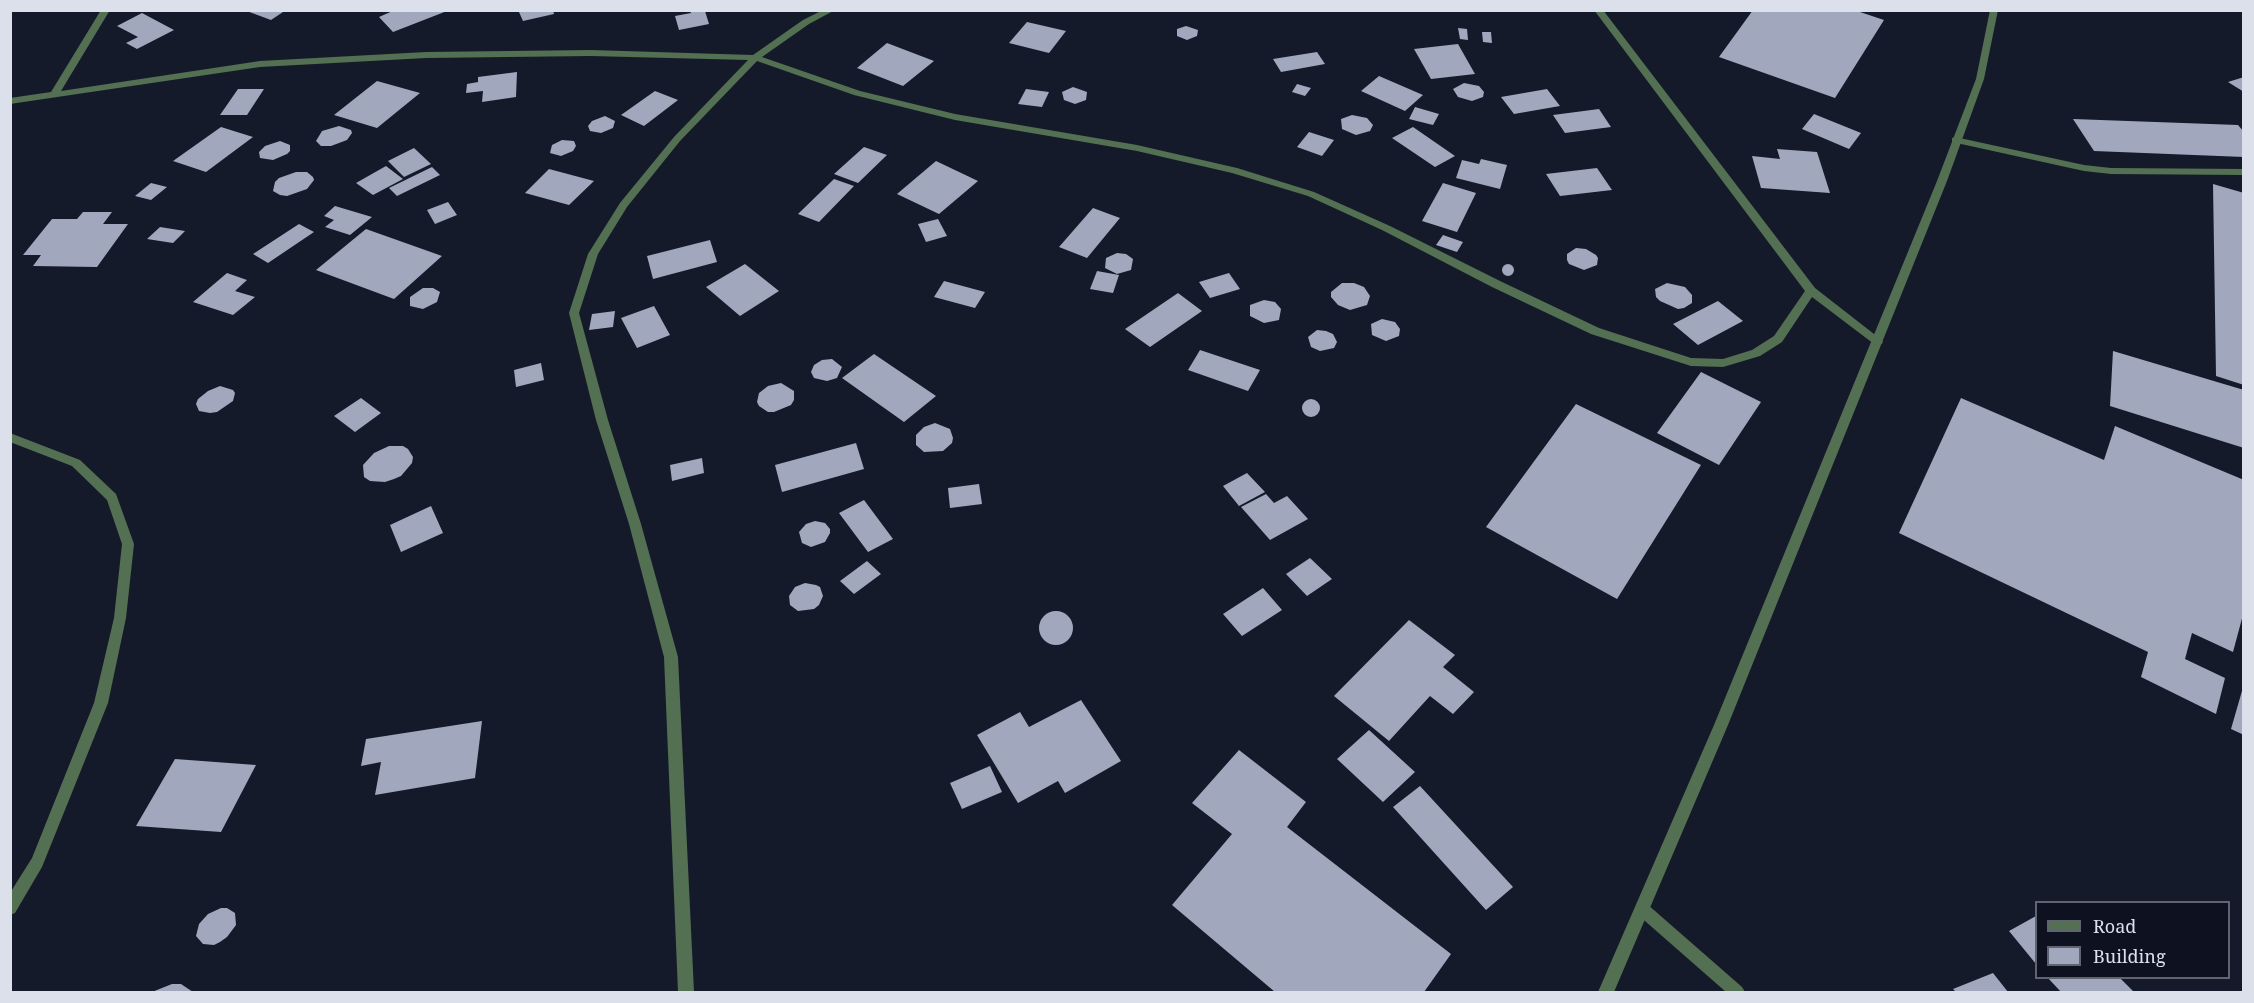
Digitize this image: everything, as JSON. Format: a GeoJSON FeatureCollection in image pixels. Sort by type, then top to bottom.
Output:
{"type":"FeatureCollection","features":[{"type":"Feature","properties":{"kind":"street"},"geometry":{"type":"LineString","coordinates":[[54,95],[106,10]]}},
{"type":"Feature","properties":{"kind":"street"},"geometry":{"type":"LineString","coordinates":[[686,993],[671,657],[635,524],[602,420],[574,313],[594,254],[623,205],[677,139],[755,58],[806,22],[831,10]]}},
{"type":"Feature","properties":{"kind":"street"},"geometry":{"type":"LineString","coordinates":[[1598,10],[1811,291],[1878,341]]}},
{"type":"Feature","properties":{"kind":"street"},"geometry":{"type":"LineString","coordinates":[[1606,993],[1721,725],[1942,181],[1955,140],[1980,79],[1994,10]]}},
{"type":"Feature","properties":{"kind":"street"},"geometry":{"type":"LineString","coordinates":[[10,101],[260,64],[414,56],[591,53],[755,58],[857,93],[955,117],[1148,151],[1234,170],[1311,194],[1386,228],[1595,331],[1691,362],[1723,363],[1756,353],[1778,339],[1811,291]]}},
{"type":"Feature","properties":{"kind":"street"},"geometry":{"type":"LineString","coordinates":[[1955,140],[2084,168],[2110,171],[2244,172]]}},
{"type":"Feature","properties":{"kind":"street"},"geometry":{"type":"LineString","coordinates":[[10,437],[76,463],[112,497],[128,544],[120,618],[101,703],[37,862],[10,908]]}},
{"type":"Feature","properties":{"kind":"street"},"geometry":{"type":"LineString","coordinates":[[1642,909],[1737,993]]}},
{"type":"Feature","properties":{"kind":"building"},"geometry":{"type":"Polygon","coordinates":[[[244,10],[286,10],[271,20],[244,10]]]}},
{"type":"Feature","properties":{"kind":"building"},"geometry":{"type":"Polygon","coordinates":[[[395,10],[447,11],[393,32],[379,17],[395,10]]]}},
{"type":"Feature","properties":{"kind":"building"},"geometry":{"type":"Polygon","coordinates":[[[553,10],[554,14],[523,21],[519,12],[553,10]]]}},
{"type":"Feature","properties":{"kind":"building"},"geometry":{"type":"Polygon","coordinates":[[[690,10],[705,11],[709,24],[679,30],[675,16],[691,13],[690,10]]]}},
{"type":"Feature","properties":{"kind":"building"},"geometry":{"type":"Polygon","coordinates":[[[1753,10],[1854,10],[1884,20],[1835,98],[1719,57],[1753,10]]]}},
{"type":"Feature","properties":{"kind":"building"},"geometry":{"type":"Polygon","coordinates":[[[142,13],[174,30],[137,49],[126,43],[138,37],[117,26],[142,13]]]}},
{"type":"Feature","properties":{"kind":"building"},"geometry":{"type":"Polygon","coordinates":[[[1027,22],[1066,31],[1049,53],[1009,43],[1027,22]]]}},
{"type":"Feature","properties":{"kind":"building"},"geometry":{"type":"Polygon","coordinates":[[[1186,26],[1198,30],[1197,36],[1187,40],[1177,36],[1177,29],[1186,26]]]}},
{"type":"Feature","properties":{"kind":"building"},"geometry":{"type":"Polygon","coordinates":[[[1458,28],[1467,29],[1468,40],[1460,39],[1458,28]]]}},
{"type":"Feature","properties":{"kind":"building"},"geometry":{"type":"Polygon","coordinates":[[[1482,32],[1491,32],[1492,43],[1483,42],[1482,32]]]}},
{"type":"Feature","properties":{"kind":"building"},"geometry":{"type":"Polygon","coordinates":[[[887,43],[934,61],[903,86],[857,68],[887,43]]]}},
{"type":"Feature","properties":{"kind":"building"},"geometry":{"type":"Polygon","coordinates":[[[1458,44],[1475,74],[1431,79],[1414,49],[1458,44]]]}},
{"type":"Feature","properties":{"kind":"building"},"geometry":{"type":"Polygon","coordinates":[[[1317,52],[1325,64],[1281,72],[1273,59],[1317,52]]]}},
{"type":"Feature","properties":{"kind":"building"},"geometry":{"type":"Polygon","coordinates":[[[517,72],[516,97],[482,102],[483,91],[466,93],[467,84],[478,82],[478,77],[517,72]]]}},
{"type":"Feature","properties":{"kind":"building"},"geometry":{"type":"Polygon","coordinates":[[[1379,76],[1423,95],[1405,111],[1361,91],[1379,76]]]}},
{"type":"Feature","properties":{"kind":"building"},"geometry":{"type":"Polygon","coordinates":[[[2244,77],[2244,92],[2228,82],[2244,77]]]}},
{"type":"Feature","properties":{"kind":"building"},"geometry":{"type":"Polygon","coordinates":[[[377,81],[420,93],[377,128],[334,115],[377,81]]]}},
{"type":"Feature","properties":{"kind":"building"},"geometry":{"type":"Polygon","coordinates":[[[1464,83],[1479,86],[1484,92],[1483,97],[1472,101],[1458,97],[1453,89],[1464,83]]]}},
{"type":"Feature","properties":{"kind":"building"},"geometry":{"type":"Polygon","coordinates":[[[1297,84],[1311,88],[1305,96],[1292,92],[1297,84]]]}},
{"type":"Feature","properties":{"kind":"building"},"geometry":{"type":"Polygon","coordinates":[[[1073,87],[1087,92],[1086,100],[1075,104],[1064,100],[1062,92],[1073,87]]]}},
{"type":"Feature","properties":{"kind":"building"},"geometry":{"type":"Polygon","coordinates":[[[238,89],[264,89],[247,115],[220,115],[238,89]]]}},
{"type":"Feature","properties":{"kind":"building"},"geometry":{"type":"Polygon","coordinates":[[[1026,89],[1049,92],[1042,107],[1018,104],[1026,89]]]}},
{"type":"Feature","properties":{"kind":"building"},"geometry":{"type":"Polygon","coordinates":[[[1547,89],[1560,106],[1514,114],[1501,97],[1547,89]]]}},
{"type":"Feature","properties":{"kind":"building"},"geometry":{"type":"Polygon","coordinates":[[[655,91],[678,100],[644,126],[621,115],[655,91]]]}},
{"type":"Feature","properties":{"kind":"building"},"geometry":{"type":"Polygon","coordinates":[[[1415,107],[1439,114],[1433,125],[1409,119],[1415,107]]]}},
{"type":"Feature","properties":{"kind":"building"},"geometry":{"type":"Polygon","coordinates":[[[1599,109],[1611,127],[1565,133],[1553,115],[1599,109]]]}},
{"type":"Feature","properties":{"kind":"building"},"geometry":{"type":"Polygon","coordinates":[[[1814,114],[1861,133],[1849,149],[1802,129],[1814,114]]]}},
{"type":"Feature","properties":{"kind":"building"},"geometry":{"type":"Polygon","coordinates":[[[1352,115],[1367,118],[1373,125],[1370,131],[1356,135],[1342,129],[1341,119],[1352,115]]]}},
{"type":"Feature","properties":{"kind":"building"},"geometry":{"type":"Polygon","coordinates":[[[605,116],[615,121],[613,128],[601,133],[590,131],[588,126],[592,121],[605,116]]]}},
{"type":"Feature","properties":{"kind":"building"},"geometry":{"type":"Polygon","coordinates":[[[2073,119],[2238,125],[2244,132],[2244,157],[2094,151],[2073,119]]]}},
{"type":"Feature","properties":{"kind":"building"},"geometry":{"type":"Polygon","coordinates":[[[339,126],[351,130],[352,133],[347,140],[331,146],[321,146],[316,141],[322,131],[339,126]]]}},
{"type":"Feature","properties":{"kind":"building"},"geometry":{"type":"Polygon","coordinates":[[[221,127],[253,137],[206,172],[173,161],[221,127]]]}},
{"type":"Feature","properties":{"kind":"building"},"geometry":{"type":"Polygon","coordinates":[[[1413,127],[1455,156],[1435,167],[1392,138],[1413,127]]]}},
{"type":"Feature","properties":{"kind":"building"},"geometry":{"type":"Polygon","coordinates":[[[1309,132],[1334,140],[1322,156],[1297,147],[1309,132]]]}},
{"type":"Feature","properties":{"kind":"building"},"geometry":{"type":"Polygon","coordinates":[[[562,140],[574,141],[576,146],[573,151],[561,156],[550,153],[552,145],[562,140]]]}},
{"type":"Feature","properties":{"kind":"building"},"geometry":{"type":"Polygon","coordinates":[[[280,141],[290,145],[290,151],[287,154],[273,160],[260,158],[259,152],[265,146],[280,141]]]}},
{"type":"Feature","properties":{"kind":"building"},"geometry":{"type":"Polygon","coordinates":[[[864,147],[887,155],[858,183],[834,174],[864,147]]]}},
{"type":"Feature","properties":{"kind":"building"},"geometry":{"type":"Polygon","coordinates":[[[414,148],[431,164],[404,177],[388,161],[414,148]]]}},
{"type":"Feature","properties":{"kind":"building"},"geometry":{"type":"Polygon","coordinates":[[[1777,149],[1817,152],[1830,193],[1761,188],[1752,156],[1780,159],[1777,149]]]}},
{"type":"Feature","properties":{"kind":"building"},"geometry":{"type":"Polygon","coordinates":[[[1481,159],[1507,165],[1500,189],[1456,178],[1462,160],[1479,164],[1481,159]]]}},
{"type":"Feature","properties":{"kind":"building"},"geometry":{"type":"Polygon","coordinates":[[[936,161],[978,181],[939,214],[897,194],[936,161]]]}},
{"type":"Feature","properties":{"kind":"building"},"geometry":{"type":"Polygon","coordinates":[[[386,166],[403,179],[373,195],[356,183],[386,166]]]}},
{"type":"Feature","properties":{"kind":"building"},"geometry":{"type":"Polygon","coordinates":[[[432,167],[440,175],[397,196],[389,188],[432,167]]]}},
{"type":"Feature","properties":{"kind":"building"},"geometry":{"type":"Polygon","coordinates":[[[1597,168],[1612,190],[1560,196],[1546,174],[1597,168]]]}},
{"type":"Feature","properties":{"kind":"building"},"geometry":{"type":"Polygon","coordinates":[[[549,169],[594,181],[569,205],[525,193],[549,169]]]}},
{"type":"Feature","properties":{"kind":"building"},"geometry":{"type":"Polygon","coordinates":[[[296,172],[307,172],[313,177],[314,180],[307,189],[287,196],[273,191],[275,182],[279,178],[296,172]]]}},
{"type":"Feature","properties":{"kind":"building"},"geometry":{"type":"Polygon","coordinates":[[[834,179],[854,186],[819,222],[798,214],[834,179]]]}},
{"type":"Feature","properties":{"kind":"building"},"geometry":{"type":"Polygon","coordinates":[[[151,183],[167,187],[151,200],[135,196],[151,183]]]}},
{"type":"Feature","properties":{"kind":"building"},"geometry":{"type":"Polygon","coordinates":[[[1443,183],[1476,193],[1457,232],[1422,221],[1443,183]]]}},
{"type":"Feature","properties":{"kind":"building"},"geometry":{"type":"Polygon","coordinates":[[[2213,184],[2244,193],[2244,385],[2216,376],[2213,184]]]}},
{"type":"Feature","properties":{"kind":"building"},"geometry":{"type":"Polygon","coordinates":[[[448,202],[457,215],[435,224],[427,210],[448,202]]]}},
{"type":"Feature","properties":{"kind":"building"},"geometry":{"type":"Polygon","coordinates":[[[335,206],[372,217],[350,235],[325,227],[334,220],[324,216],[335,206]]]}},
{"type":"Feature","properties":{"kind":"building"},"geometry":{"type":"Polygon","coordinates":[[[1093,208],[1120,218],[1087,258],[1059,247],[1093,208]]]}},
{"type":"Feature","properties":{"kind":"building"},"geometry":{"type":"Polygon","coordinates":[[[83,212],[112,212],[103,224],[128,224],[97,267],[33,266],[41,255],[23,255],[52,219],[77,219],[83,212]]]}},
{"type":"Feature","properties":{"kind":"building"},"geometry":{"type":"Polygon","coordinates":[[[938,219],[947,236],[926,242],[918,224],[938,219]]]}},
{"type":"Feature","properties":{"kind":"building"},"geometry":{"type":"Polygon","coordinates":[[[299,224],[314,232],[268,263],[253,254],[299,224]]]}},
{"type":"Feature","properties":{"kind":"building"},"geometry":{"type":"Polygon","coordinates":[[[160,227],[185,231],[173,243],[147,239],[160,227]]]}},
{"type":"Feature","properties":{"kind":"building"},"geometry":{"type":"Polygon","coordinates":[[[366,229],[442,256],[394,299],[316,270],[366,229]]]}},
{"type":"Feature","properties":{"kind":"building"},"geometry":{"type":"Polygon","coordinates":[[[1443,235],[1463,242],[1457,252],[1436,245],[1443,235]]]}},
{"type":"Feature","properties":{"kind":"building"},"geometry":{"type":"Polygon","coordinates":[[[710,240],[717,262],[653,279],[647,256],[710,240]]]}},
{"type":"Feature","properties":{"kind":"building"},"geometry":{"type":"Polygon","coordinates":[[[1576,248],[1586,249],[1596,255],[1597,265],[1584,270],[1569,264],[1567,254],[1576,248]]]}},
{"type":"Feature","properties":{"kind":"building"},"geometry":{"type":"Polygon","coordinates":[[[1117,253],[1126,254],[1133,259],[1131,270],[1117,274],[1105,268],[1106,258],[1117,253]]]}},
{"type":"Feature","properties":{"kind":"building"},"geometry":{"type":"Polygon","coordinates":[[[745,264],[779,291],[740,316],[706,287],[745,264]]]}},
{"type":"Feature","properties":{"kind":"building"},"geometry":{"type":"Polygon","coordinates":[[[1510,264],[1514,270],[1510,276],[1506,276],[1502,268],[1510,264]]]}},
{"type":"Feature","properties":{"kind":"building"},"geometry":{"type":"Polygon","coordinates":[[[1097,271],[1119,275],[1113,293],[1090,289],[1097,271]]]}},
{"type":"Feature","properties":{"kind":"building"},"geometry":{"type":"Polygon","coordinates":[[[227,273],[247,280],[235,291],[255,297],[233,315],[193,302],[227,273]]]}},
{"type":"Feature","properties":{"kind":"building"},"geometry":{"type":"Polygon","coordinates":[[[1229,273],[1240,289],[1210,298],[1199,282],[1229,273]]]}},
{"type":"Feature","properties":{"kind":"building"},"geometry":{"type":"Polygon","coordinates":[[[944,281],[985,292],[975,308],[934,297],[944,281]]]}},
{"type":"Feature","properties":{"kind":"building"},"geometry":{"type":"Polygon","coordinates":[[[1342,283],[1354,283],[1364,287],[1370,296],[1367,305],[1350,310],[1338,305],[1331,297],[1331,292],[1342,283]]]}},
{"type":"Feature","properties":{"kind":"building"},"geometry":{"type":"Polygon","coordinates":[[[1667,283],[1685,287],[1692,295],[1692,303],[1678,309],[1660,301],[1656,297],[1655,289],[1667,283]]]}},
{"type":"Feature","properties":{"kind":"building"},"geometry":{"type":"Polygon","coordinates":[[[423,288],[433,288],[440,292],[437,302],[423,309],[410,306],[410,297],[423,288]]]}},
{"type":"Feature","properties":{"kind":"building"},"geometry":{"type":"Polygon","coordinates":[[[1178,293],[1202,311],[1150,347],[1125,329],[1178,293]]]}},
{"type":"Feature","properties":{"kind":"building"},"geometry":{"type":"Polygon","coordinates":[[[1264,300],[1275,302],[1281,309],[1279,320],[1264,323],[1250,316],[1250,305],[1264,300]]]}},
{"type":"Feature","properties":{"kind":"building"},"geometry":{"type":"Polygon","coordinates":[[[1718,301],[1743,321],[1698,345],[1673,324],[1718,301]]]}},
{"type":"Feature","properties":{"kind":"building"},"geometry":{"type":"Polygon","coordinates":[[[654,306],[670,335],[637,348],[621,318],[654,306]]]}},
{"type":"Feature","properties":{"kind":"building"},"geometry":{"type":"Polygon","coordinates":[[[615,311],[613,327],[589,330],[592,314],[615,311]]]}},
{"type":"Feature","properties":{"kind":"building"},"geometry":{"type":"Polygon","coordinates":[[[1382,319],[1395,322],[1400,329],[1399,336],[1386,341],[1372,335],[1371,324],[1382,319]]]}},
{"type":"Feature","properties":{"kind":"building"},"geometry":{"type":"Polygon","coordinates":[[[1317,330],[1333,334],[1337,342],[1334,348],[1320,351],[1311,347],[1308,337],[1317,330]]]}},
{"type":"Feature","properties":{"kind":"building"},"geometry":{"type":"Polygon","coordinates":[[[1200,350],[1260,370],[1248,391],[1188,370],[1200,350]]]}},
{"type":"Feature","properties":{"kind":"building"},"geometry":{"type":"Polygon","coordinates":[[[2113,351],[2244,390],[2244,448],[2110,406],[2113,351]]]}},
{"type":"Feature","properties":{"kind":"building"},"geometry":{"type":"Polygon","coordinates":[[[874,354],[936,396],[904,422],[842,378],[874,354]]]}},
{"type":"Feature","properties":{"kind":"building"},"geometry":{"type":"Polygon","coordinates":[[[832,359],[842,367],[837,378],[827,381],[814,378],[811,372],[814,365],[822,360],[832,359]]]}},
{"type":"Feature","properties":{"kind":"building"},"geometry":{"type":"Polygon","coordinates":[[[541,363],[544,380],[516,387],[514,370],[541,363]]]}},
{"type":"Feature","properties":{"kind":"building"},"geometry":{"type":"Polygon","coordinates":[[[1701,372],[1761,402],[1719,465],[1657,433],[1701,372]]]}},
{"type":"Feature","properties":{"kind":"building"},"geometry":{"type":"Polygon","coordinates":[[[781,383],[794,391],[794,400],[791,405],[774,412],[768,412],[759,406],[757,402],[759,393],[768,386],[781,383]]]}},
{"type":"Feature","properties":{"kind":"building"},"geometry":{"type":"Polygon","coordinates":[[[220,386],[233,390],[235,393],[233,401],[217,412],[199,411],[196,404],[198,399],[208,391],[220,386]]]}},
{"type":"Feature","properties":{"kind":"building"},"geometry":{"type":"Polygon","coordinates":[[[361,398],[381,413],[355,432],[334,416],[361,398]]]}},
{"type":"Feature","properties":{"kind":"building"},"geometry":{"type":"Polygon","coordinates":[[[1961,398],[2104,460],[2115,426],[2244,480],[2244,611],[2233,652],[2192,633],[2185,659],[2225,678],[2216,714],[2141,677],[2148,652],[1899,533],[1961,398]]]}},
{"type":"Feature","properties":{"kind":"building"},"geometry":{"type":"Polygon","coordinates":[[[1311,399],[1317,402],[1320,408],[1317,414],[1311,417],[1305,414],[1302,408],[1305,402],[1311,399]]]}},
{"type":"Feature","properties":{"kind":"building"},"geometry":{"type":"Polygon","coordinates":[[[1576,404],[1701,465],[1617,599],[1486,527],[1576,404]]]}},
{"type":"Feature","properties":{"kind":"building"},"geometry":{"type":"Polygon","coordinates":[[[935,423],[950,429],[952,443],[943,451],[924,452],[916,445],[916,435],[924,427],[935,423]]]}},
{"type":"Feature","properties":{"kind":"building"},"geometry":{"type":"Polygon","coordinates":[[[856,443],[864,469],[782,492],[775,465],[856,443]]]}},
{"type":"Feature","properties":{"kind":"building"},"geometry":{"type":"Polygon","coordinates":[[[389,446],[403,446],[408,449],[413,457],[412,463],[401,476],[385,482],[370,481],[364,477],[363,465],[374,453],[389,446]]]}},
{"type":"Feature","properties":{"kind":"building"},"geometry":{"type":"Polygon","coordinates":[[[702,458],[704,473],[672,481],[670,465],[702,458]]]}},
{"type":"Feature","properties":{"kind":"building"},"geometry":{"type":"Polygon","coordinates":[[[1247,473],[1265,492],[1239,506],[1223,486],[1247,473]]]}},
{"type":"Feature","properties":{"kind":"building"},"geometry":{"type":"Polygon","coordinates":[[[979,484],[982,504],[950,508],[948,488],[979,484]]]}},
{"type":"Feature","properties":{"kind":"building"},"geometry":{"type":"Polygon","coordinates":[[[1266,494],[1274,503],[1287,496],[1308,519],[1270,540],[1241,507],[1266,494]]]}},
{"type":"Feature","properties":{"kind":"building"},"geometry":{"type":"Polygon","coordinates":[[[864,500],[893,539],[868,552],[839,513],[864,500]]]}},
{"type":"Feature","properties":{"kind":"building"},"geometry":{"type":"Polygon","coordinates":[[[431,506],[443,533],[401,552],[390,525],[431,506]]]}},
{"type":"Feature","properties":{"kind":"building"},"geometry":{"type":"Polygon","coordinates":[[[815,521],[825,523],[830,533],[825,542],[811,547],[802,543],[799,532],[806,524],[815,521]]]}},
{"type":"Feature","properties":{"kind":"building"},"geometry":{"type":"Polygon","coordinates":[[[1310,558],[1332,579],[1307,596],[1286,574],[1310,558]]]}},
{"type":"Feature","properties":{"kind":"building"},"geometry":{"type":"Polygon","coordinates":[[[867,561],[881,574],[854,594],[840,581],[867,561]]]}},
{"type":"Feature","properties":{"kind":"building"},"geometry":{"type":"Polygon","coordinates":[[[805,583],[820,587],[823,596],[819,605],[814,609],[798,611],[790,605],[789,596],[795,587],[805,583]]]}},
{"type":"Feature","properties":{"kind":"building"},"geometry":{"type":"Polygon","coordinates":[[[1263,588],[1282,610],[1242,636],[1223,614],[1263,588]]]}},
{"type":"Feature","properties":{"kind":"building"},"geometry":{"type":"Polygon","coordinates":[[[1056,611],[1068,616],[1073,628],[1068,640],[1056,645],[1044,640],[1039,628],[1044,616],[1056,611]]]}},
{"type":"Feature","properties":{"kind":"building"},"geometry":{"type":"Polygon","coordinates":[[[1409,620],[1455,655],[1443,667],[1474,692],[1453,714],[1430,696],[1389,741],[1334,696],[1409,620]]]}},
{"type":"Feature","properties":{"kind":"building"},"geometry":{"type":"Polygon","coordinates":[[[2244,684],[2244,735],[2231,729],[2244,684]]]}},
{"type":"Feature","properties":{"kind":"building"},"geometry":{"type":"Polygon","coordinates":[[[1081,700],[1121,761],[1065,793],[1058,781],[1018,803],[977,735],[1020,712],[1029,727],[1081,700]]]}},
{"type":"Feature","properties":{"kind":"building"},"geometry":{"type":"Polygon","coordinates":[[[482,721],[475,778],[375,795],[381,762],[361,766],[366,739],[482,721]]]}},
{"type":"Feature","properties":{"kind":"building"},"geometry":{"type":"Polygon","coordinates":[[[1369,730],[1415,772],[1383,802],[1337,759],[1369,730]]]}},
{"type":"Feature","properties":{"kind":"building"},"geometry":{"type":"Polygon","coordinates":[[[1239,750],[1306,802],[1287,827],[1451,954],[1424,992],[1275,992],[1172,905],[1232,834],[1192,803],[1239,750]]]}},
{"type":"Feature","properties":{"kind":"building"},"geometry":{"type":"Polygon","coordinates":[[[175,759],[256,765],[221,832],[136,826],[175,759]]]}},
{"type":"Feature","properties":{"kind":"building"},"geometry":{"type":"Polygon","coordinates":[[[990,766],[1002,792],[962,809],[950,783],[990,766]]]}},
{"type":"Feature","properties":{"kind":"building"},"geometry":{"type":"Polygon","coordinates":[[[1420,786],[1513,887],[1486,910],[1393,807],[1420,786]]]}},
{"type":"Feature","properties":{"kind":"building"},"geometry":{"type":"Polygon","coordinates":[[[221,908],[227,908],[235,913],[236,925],[220,942],[214,945],[203,944],[196,936],[199,924],[208,914],[221,908]]]}},
{"type":"Feature","properties":{"kind":"building"},"geometry":{"type":"Polygon","coordinates":[[[2035,917],[2035,963],[2009,931],[2035,917]]]}},
{"type":"Feature","properties":{"kind":"building"},"geometry":{"type":"Polygon","coordinates":[[[1993,973],[2008,992],[1956,992],[1953,989],[1993,973]]]}},
{"type":"Feature","properties":{"kind":"building"},"geometry":{"type":"Polygon","coordinates":[[[2049,979],[2121,979],[2134,992],[2061,992],[2049,979]]]}},
{"type":"Feature","properties":{"kind":"building"},"geometry":{"type":"Polygon","coordinates":[[[172,984],[181,984],[193,992],[152,992],[172,984]]]}}]}
